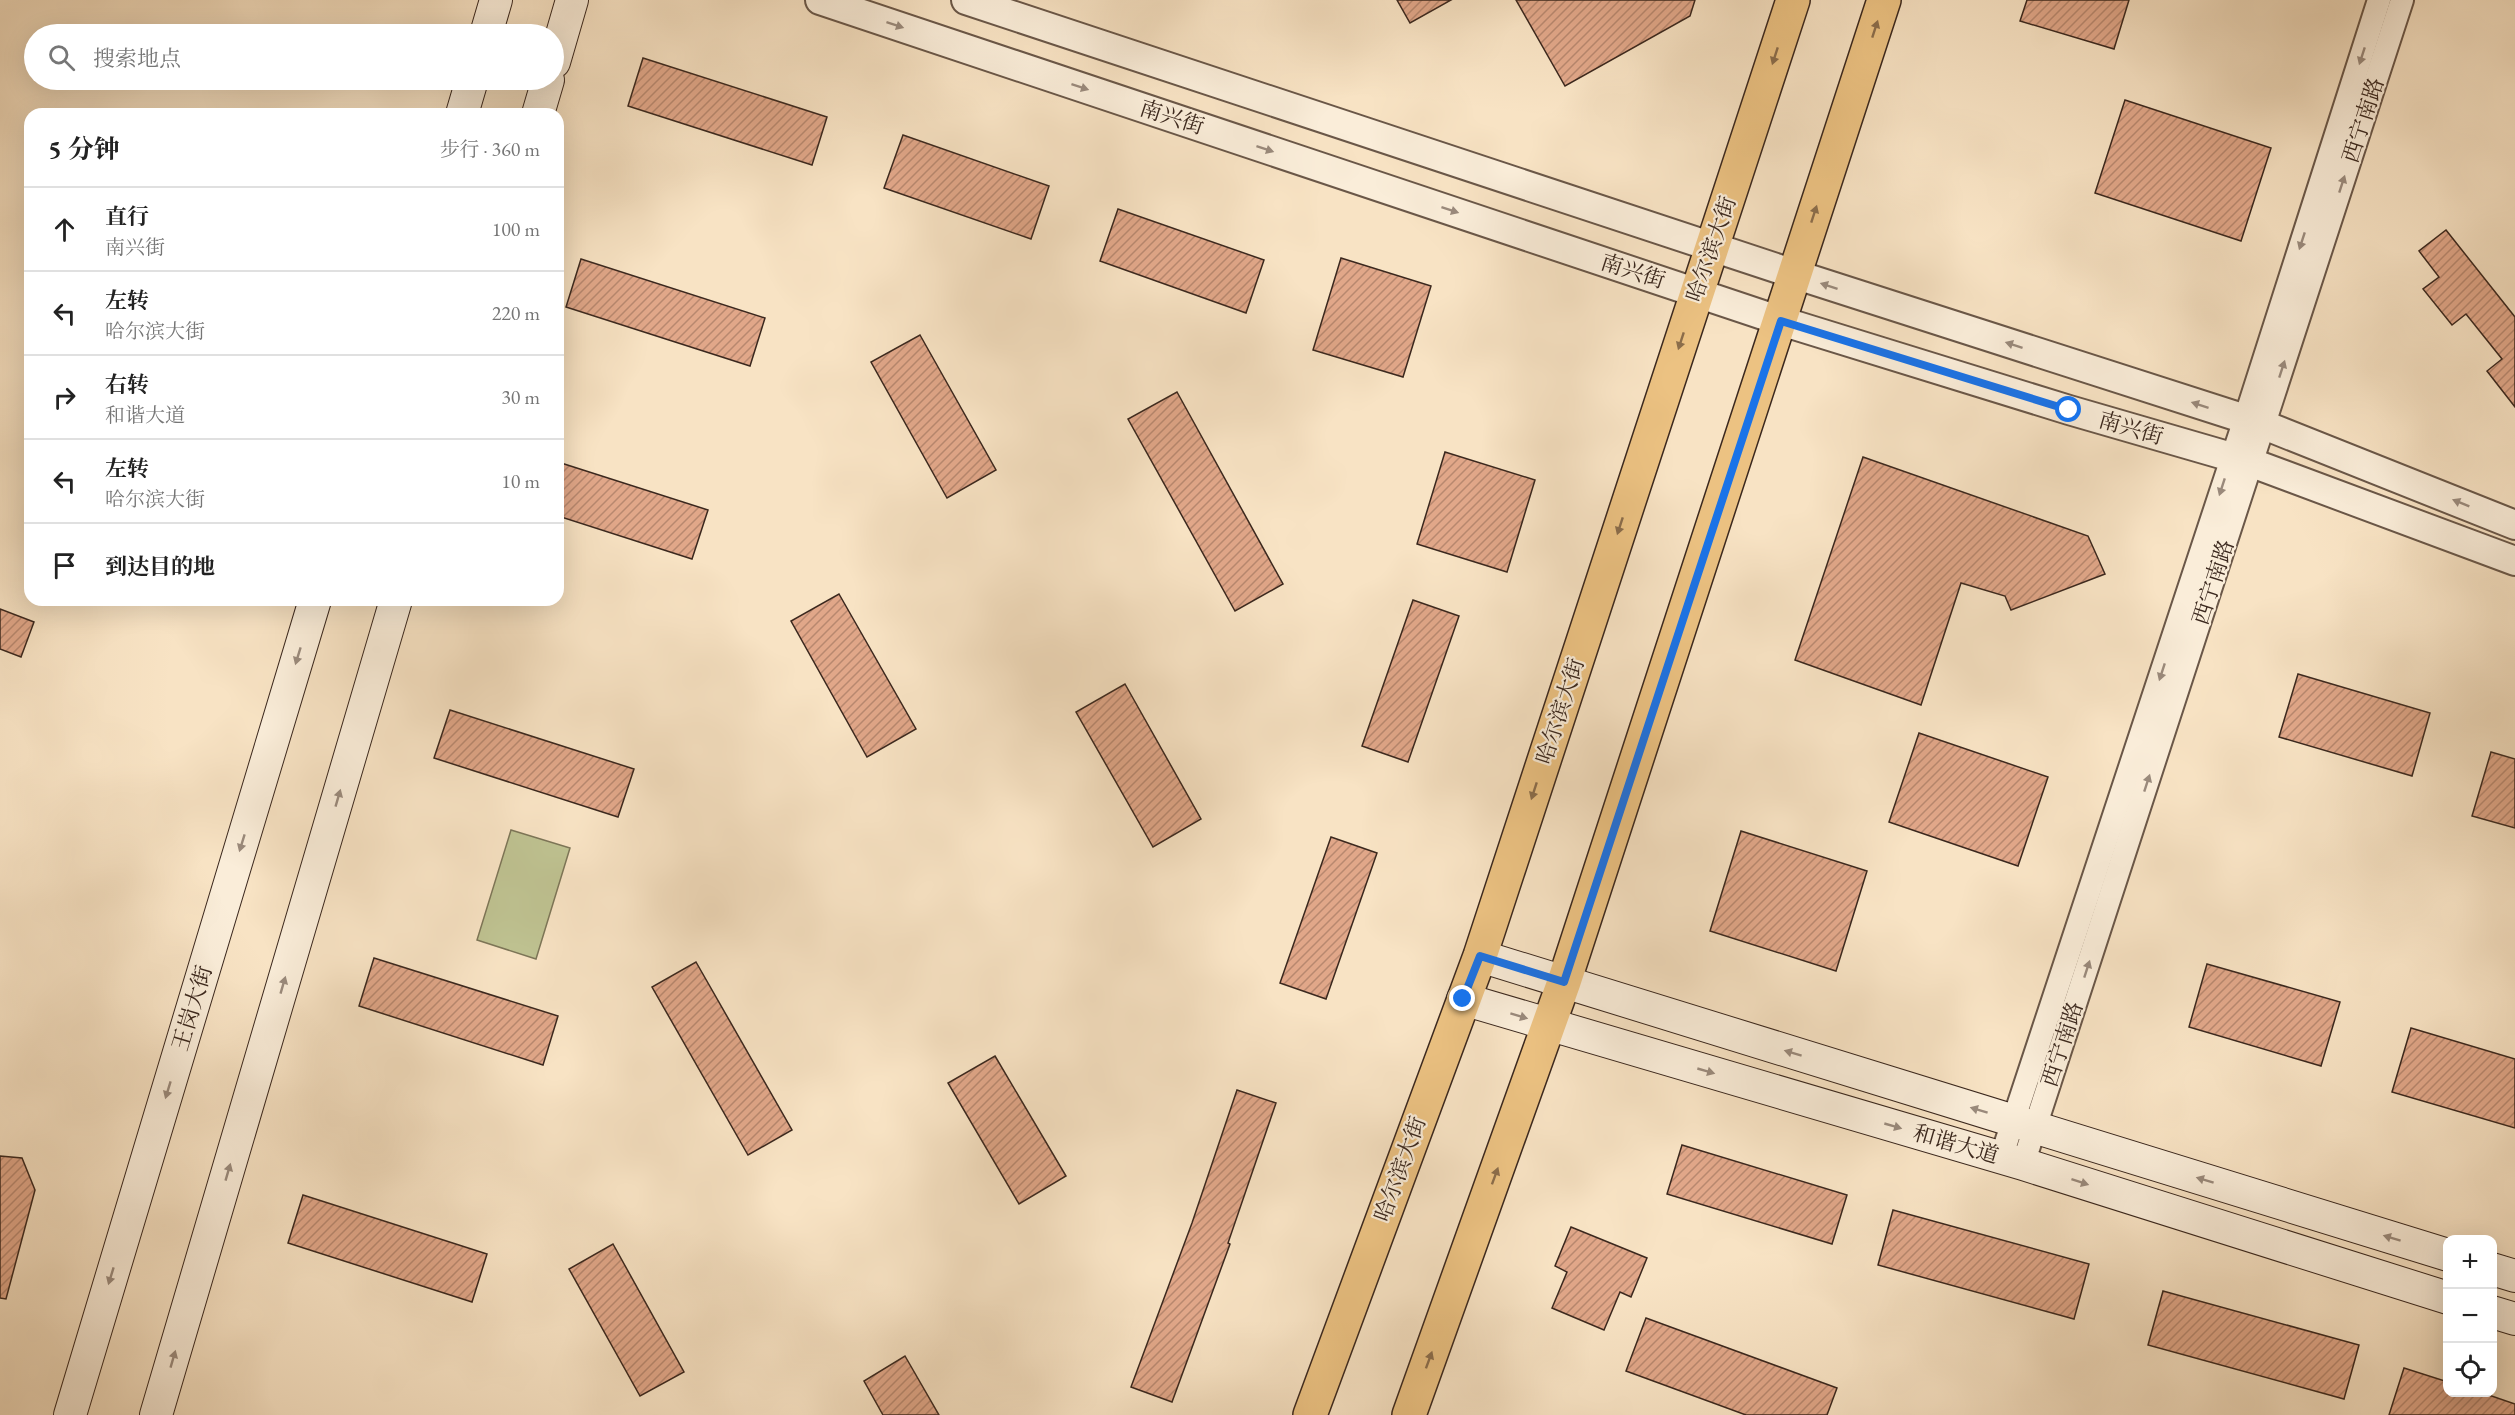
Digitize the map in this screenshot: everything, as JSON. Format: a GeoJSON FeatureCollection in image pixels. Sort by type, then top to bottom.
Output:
{"type":"FeatureCollection","features":[{"type":"Feature","properties":{"kind":"main road"},"geometry":{"type":"LineString","coordinates":[[489,24],[496,0]]}},
{"type":"Feature","properties":{"kind":"main road"},"geometry":{"type":"LineString","coordinates":[[564,28],[572,0]]}},
{"type":"Feature","properties":{"kind":"main road","name":"哈尔滨大街"},"geometry":{"type":"LineString","coordinates":[[1310,1415],[1480,956],[1793,0]]}},
{"type":"Feature","properties":{"kind":"main road"},"geometry":{"type":"LineString","coordinates":[[1409,1415],[1564,982],[1884,0]]}},
{"type":"Feature","properties":{"kind":"main road"},"geometry":{"type":"LineString","coordinates":[[464,108],[469,90]]}},
{"type":"Feature","properties":{"kind":"main road"},"geometry":{"type":"LineString","coordinates":[[540,108],[545,90]]}},
{"type":"Feature","properties":{"kind":"main road","name":"王岗大街"},"geometry":{"type":"LineString","coordinates":[[69,1415],[313,606]]}},
{"type":"Feature","properties":{"kind":"main road"},"geometry":{"type":"LineString","coordinates":[[156,1415],[394,606]]}},
{"type":"Feature","properties":{"kind":"main road","name":"和谐大道"},"geometry":{"type":"LineString","coordinates":[[1480,956],[2443,1253]]}},
{"type":"Feature","properties":{"kind":"main road","name":"和谐大道"},"geometry":{"type":"LineString","coordinates":[[1463,999],[2012,1161],[2443,1296]]}},
{"type":"Feature","properties":{"kind":"main road"},"geometry":{"type":"LineString","coordinates":[[2497,1270],[2515,1276]]}},
{"type":"Feature","properties":{"kind":"main road"},"geometry":{"type":"LineString","coordinates":[[2497,1313],[2515,1319]]}},
{"type":"Feature","properties":{"kind":"street","name":"南兴街"},"geometry":{"type":"LineString","coordinates":[[820,0],[1781,321],[2242,460],[2515,561]]}},
{"type":"Feature","properties":{"kind":"street","name":"南兴街"},"geometry":{"type":"LineString","coordinates":[[966,0],[1794,274],[2255,422],[2515,525]]}},
{"type":"Feature","properties":{"kind":"street","name":"西宁南路"},"geometry":{"type":"LineString","coordinates":[[2255,422],[2379,0]]}},
{"type":"Feature","properties":{"kind":"street","name":"西宁南路"},"geometry":{"type":"LineString","coordinates":[[2012,1161],[2242,460],[2402,0]]}},
{"type":"Feature","properties":{"kind":"green space"},"geometry":{"type":"Polygon","coordinates":[[[511,830],[570,848],[536,959],[477,940],[511,830]]]}},
{"type":"Feature","properties":{"kind":"building"},"geometry":{"type":"Polygon","coordinates":[[[1397,0],[1451,0],[1410,23],[1397,0]]]}},
{"type":"Feature","properties":{"kind":"building"},"geometry":{"type":"Polygon","coordinates":[[[1516,0],[1695,0],[1690,16],[1565,86],[1516,0]]]}},
{"type":"Feature","properties":{"kind":"building"},"geometry":{"type":"Polygon","coordinates":[[[2027,0],[2129,0],[2114,49],[2020,21],[2027,0]]]}},
{"type":"Feature","properties":{"kind":"building"},"geometry":{"type":"Polygon","coordinates":[[[643,58],[827,117],[812,165],[628,106],[643,58]]]}},
{"type":"Feature","properties":{"kind":"building"},"geometry":{"type":"Polygon","coordinates":[[[2125,100],[2271,148],[2241,241],[2095,193],[2125,100]]]}},
{"type":"Feature","properties":{"kind":"building"},"geometry":{"type":"Polygon","coordinates":[[[903,135],[1049,186],[1031,239],[884,188],[903,135]]]}},
{"type":"Feature","properties":{"kind":"building"},"geometry":{"type":"Polygon","coordinates":[[[1118,209],[1264,260],[1246,313],[1100,261],[1118,209]]]}},
{"type":"Feature","properties":{"kind":"building"},"geometry":{"type":"Polygon","coordinates":[[[2446,230],[2515,317],[2515,407],[2487,371],[2502,359],[2466,314],[2452,325],[2423,289],[2439,277],[2419,251],[2446,230]]]}},
{"type":"Feature","properties":{"kind":"building"},"geometry":{"type":"Polygon","coordinates":[[[1341,258],[1431,286],[1403,377],[1313,350],[1341,258]]]}},
{"type":"Feature","properties":{"kind":"building"},"geometry":{"type":"Polygon","coordinates":[[[581,259],[765,318],[750,366],[566,307],[581,259]]]}},
{"type":"Feature","properties":{"kind":"building"},"geometry":{"type":"Polygon","coordinates":[[[920,335],[996,470],[947,498],[871,362],[920,335]]]}},
{"type":"Feature","properties":{"kind":"building"},"geometry":{"type":"Polygon","coordinates":[[[1177,392],[1283,584],[1235,611],[1128,419],[1177,392]]]}},
{"type":"Feature","properties":{"kind":"building"},"geometry":{"type":"Polygon","coordinates":[[[1445,452],[1535,480],[1507,572],[1417,544],[1445,452]]]}},
{"type":"Feature","properties":{"kind":"building"},"geometry":{"type":"Polygon","coordinates":[[[1863,457],[2088,536],[2105,574],[2011,610],[2005,596],[1961,583],[1921,705],[1795,660],[1863,457]]]}},
{"type":"Feature","properties":{"kind":"building"},"geometry":{"type":"Polygon","coordinates":[[[564,464],[708,510],[692,559],[564,518],[564,464]]]}},
{"type":"Feature","properties":{"kind":"building"},"geometry":{"type":"Polygon","coordinates":[[[839,594],[916,729],[867,757],[791,621],[839,594]]]}},
{"type":"Feature","properties":{"kind":"building"},"geometry":{"type":"Polygon","coordinates":[[[1413,600],[1459,616],[1408,762],[1362,746],[1413,600]]]}},
{"type":"Feature","properties":{"kind":"building"},"geometry":{"type":"Polygon","coordinates":[[[0,609],[34,622],[21,657],[0,649],[0,609]]]}},
{"type":"Feature","properties":{"kind":"building"},"geometry":{"type":"Polygon","coordinates":[[[2298,674],[2430,713],[2412,776],[2279,737],[2298,674]]]}},
{"type":"Feature","properties":{"kind":"building"},"geometry":{"type":"Polygon","coordinates":[[[1125,684],[1201,819],[1153,847],[1076,712],[1125,684]]]}},
{"type":"Feature","properties":{"kind":"building"},"geometry":{"type":"Polygon","coordinates":[[[450,710],[634,769],[618,817],[434,758],[450,710]]]}},
{"type":"Feature","properties":{"kind":"building"},"geometry":{"type":"Polygon","coordinates":[[[1919,733],[2048,777],[2018,866],[1889,822],[1919,733]]]}},
{"type":"Feature","properties":{"kind":"building"},"geometry":{"type":"Polygon","coordinates":[[[2491,752],[2515,759],[2515,828],[2472,816],[2491,752]]]}},
{"type":"Feature","properties":{"kind":"building"},"geometry":{"type":"Polygon","coordinates":[[[1741,831],[1867,871],[1836,971],[1710,931],[1741,831]]]}},
{"type":"Feature","properties":{"kind":"building"},"geometry":{"type":"Polygon","coordinates":[[[1331,837],[1377,853],[1326,999],[1280,983],[1331,837]]]}},
{"type":"Feature","properties":{"kind":"building"},"geometry":{"type":"Polygon","coordinates":[[[374,958],[558,1016],[543,1065],[359,1006],[374,958]]]}},
{"type":"Feature","properties":{"kind":"building"},"geometry":{"type":"Polygon","coordinates":[[[696,962],[792,1130],[748,1155],[652,987],[696,962]]]}},
{"type":"Feature","properties":{"kind":"building"},"geometry":{"type":"Polygon","coordinates":[[[2207,964],[2340,1002],[2321,1066],[2189,1027],[2207,964]]]}},
{"type":"Feature","properties":{"kind":"building"},"geometry":{"type":"Polygon","coordinates":[[[2411,1028],[2515,1059],[2515,1128],[2392,1092],[2411,1028]]]}},
{"type":"Feature","properties":{"kind":"building"},"geometry":{"type":"Polygon","coordinates":[[[995,1056],[1066,1176],[1019,1204],[948,1083],[995,1056]]]}},
{"type":"Feature","properties":{"kind":"building"},"geometry":{"type":"Polygon","coordinates":[[[1237,1090],[1276,1103],[1228,1243],[1230,1244],[1172,1402],[1131,1387],[1192,1223],[1237,1090]]]}},
{"type":"Feature","properties":{"kind":"building"},"geometry":{"type":"Polygon","coordinates":[[[1682,1145],[1847,1195],[1832,1244],[1667,1194],[1682,1145]]]}},
{"type":"Feature","properties":{"kind":"building"},"geometry":{"type":"Polygon","coordinates":[[[0,1156],[22,1158],[35,1190],[6,1299],[0,1298],[0,1156]]]}},
{"type":"Feature","properties":{"kind":"building"},"geometry":{"type":"Polygon","coordinates":[[[303,1195],[487,1254],[472,1302],[288,1243],[303,1195]]]}},
{"type":"Feature","properties":{"kind":"building"},"geometry":{"type":"Polygon","coordinates":[[[1893,1210],[2089,1264],[2074,1319],[1878,1265],[1893,1210]]]}},
{"type":"Feature","properties":{"kind":"building"},"geometry":{"type":"Polygon","coordinates":[[[1571,1227],[1647,1258],[1631,1297],[1620,1292],[1604,1330],[1552,1308],[1567,1272],[1555,1266],[1571,1227]]]}},
{"type":"Feature","properties":{"kind":"building"},"geometry":{"type":"Polygon","coordinates":[[[613,1244],[684,1372],[640,1396],[569,1269],[613,1244]]]}},
{"type":"Feature","properties":{"kind":"building"},"geometry":{"type":"Polygon","coordinates":[[[2163,1291],[2359,1345],[2344,1399],[2148,1345],[2163,1291]]]}},
{"type":"Feature","properties":{"kind":"building"},"geometry":{"type":"Polygon","coordinates":[[[1646,1318],[1837,1388],[1827,1415],[1746,1415],[1626,1371],[1646,1318]]]}},
{"type":"Feature","properties":{"kind":"building"},"geometry":{"type":"Polygon","coordinates":[[[905,1356],[939,1415],[883,1415],[864,1381],[905,1356]]]}},
{"type":"Feature","properties":{"kind":"building"},"geometry":{"type":"Polygon","coordinates":[[[2404,1368],[2443,1380],[2443,1397],[2495,1397],[2515,1404],[2515,1415],[2389,1415],[2404,1368]]]}},
{"type":"Feature","properties":{"kind":"route"},"geometry":{"type":"LineString","coordinates":[[1463,999],[1480,956],[1564,982],[1781,321],[2069,410]]}}]}
